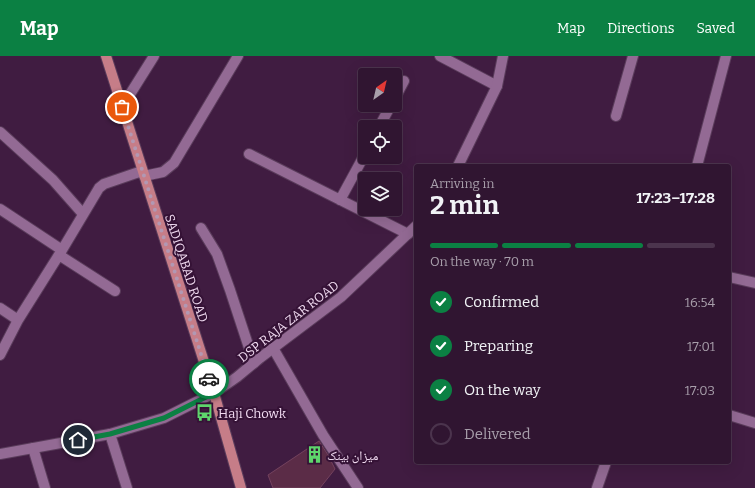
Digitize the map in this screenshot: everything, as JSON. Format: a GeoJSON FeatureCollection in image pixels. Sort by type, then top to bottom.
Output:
{"type":"FeatureCollection","features":[{"type":"Feature","properties":{"kind":"main road","name":"SADIQABAD ROAD"},"geometry":{"type":"LineString","coordinates":[[106,56],[214,393],[241,488]]}},
{"type":"Feature","properties":{"kind":"street"},"geometry":{"type":"LineString","coordinates":[[122,107],[154,56]]}},
{"type":"Feature","properties":{"kind":"street"},"geometry":{"type":"LineString","coordinates":[[0,355],[18,320],[61,253],[99,188],[104,184],[143,174],[163,172],[174,163],[238,56]]}},
{"type":"Feature","properties":{"kind":"street"},"geometry":{"type":"LineString","coordinates":[[440,56],[497,86]]}},
{"type":"Feature","properties":{"kind":"street"},"geometry":{"type":"LineString","coordinates":[[459,164],[497,86],[503,56]]}},
{"type":"Feature","properties":{"kind":"street"},"geometry":{"type":"LineString","coordinates":[[616,116],[633,56]]}},
{"type":"Feature","properties":{"kind":"street"},"geometry":{"type":"LineString","coordinates":[[698,164],[726,56]]}},
{"type":"Feature","properties":{"kind":"street"},"geometry":{"type":"LineString","coordinates":[[402,85],[404,81]]}},
{"type":"Feature","properties":{"kind":"street"},"geometry":{"type":"LineString","coordinates":[[0,132],[53,180],[83,214]]}},
{"type":"Feature","properties":{"kind":"street"},"geometry":{"type":"LineString","coordinates":[[249,154],[408,234]]}},
{"type":"Feature","properties":{"kind":"street"},"geometry":{"type":"LineString","coordinates":[[340,200],[360,164]]}},
{"type":"Feature","properties":{"kind":"street"},"geometry":{"type":"LineString","coordinates":[[0,209],[115,291]]}},
{"type":"Feature","properties":{"kind":"street"},"geometry":{"type":"LineString","coordinates":[[201,228],[217,254],[254,363]]}},
{"type":"Feature","properties":{"kind":"street","name":"DSP RAJA ZAR ROAD"},"geometry":{"type":"LineString","coordinates":[[0,454],[110,434],[164,418],[214,393],[341,297],[414,228]]}},
{"type":"Feature","properties":{"kind":"street"},"geometry":{"type":"LineString","coordinates":[[731,277],[755,283]]}},
{"type":"Feature","properties":{"kind":"street"},"geometry":{"type":"LineString","coordinates":[[0,308],[18,320]]}},
{"type":"Feature","properties":{"kind":"street"},"geometry":{"type":"LineString","coordinates":[[273,348],[323,435],[358,488]]}},
{"type":"Feature","properties":{"kind":"street"},"geometry":{"type":"LineString","coordinates":[[731,417],[755,423]]}},
{"type":"Feature","properties":{"kind":"street"},"geometry":{"type":"LineString","coordinates":[[110,434],[127,488]]}},
{"type":"Feature","properties":{"kind":"street"},"geometry":{"type":"LineString","coordinates":[[33,448],[45,488]]}},
{"type":"Feature","properties":{"kind":"street"},"geometry":{"type":"LineString","coordinates":[[597,488],[605,464]]}},
{"type":"Feature","properties":{"kind":"building","name":"میزان بینک"},"geometry":{"type":"Polygon","coordinates":[[[319,441],[335,469],[320,488],[273,488],[268,475],[319,441]]]}},
{"type":"Feature","properties":{"kind":"way so far"},"geometry":{"type":"LineString","coordinates":[[122,107],[209,379]]}},
{"type":"Feature","properties":{"kind":"place","name":"Haji Chowk"},"geometry":{"type":"Point","coordinates":[205,413]}},
{"type":"Feature","properties":{"kind":"place","name":"میزان بینک"},"geometry":{"type":"Point","coordinates":[314,455]}},
{"type":"Feature","properties":{"kind":"route"},"geometry":{"type":"LineString","coordinates":[[78,440],[110,434],[164,418],[214,393],[209,379]]}}]}
